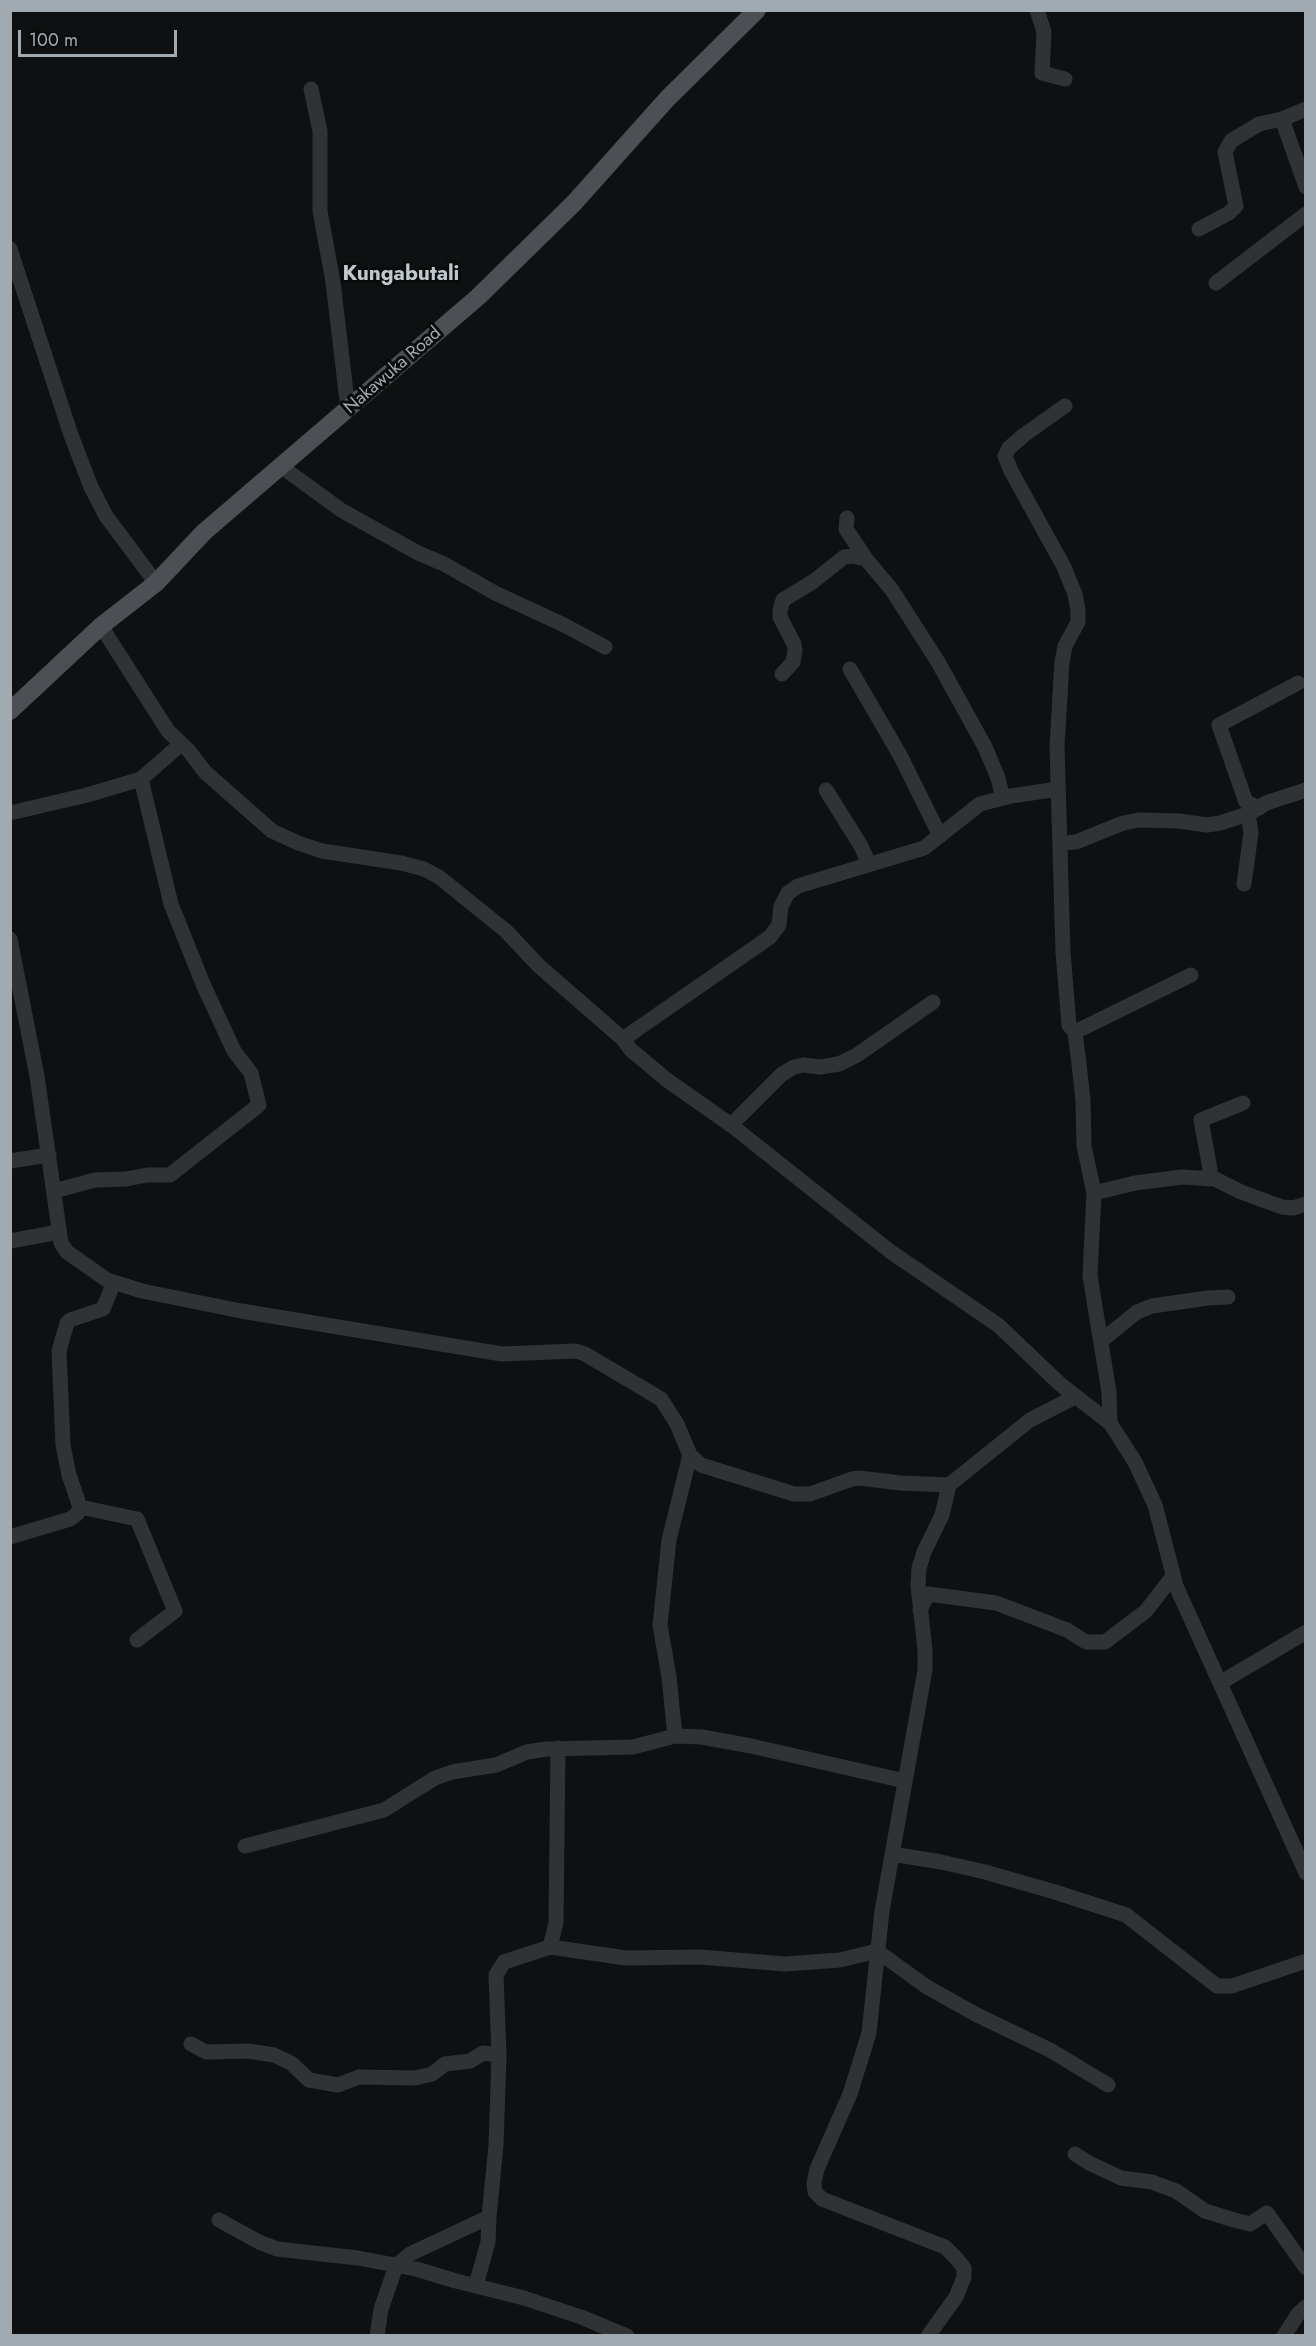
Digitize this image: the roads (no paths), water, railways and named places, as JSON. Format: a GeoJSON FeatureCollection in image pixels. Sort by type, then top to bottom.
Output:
{"type":"FeatureCollection","features":[{"type":"Feature","properties":{"kind":"main road","name":"Nakawuka Road"},"geometry":{"type":"LineString","coordinates":[[10,711],[101,626],[156,582],[204,532],[478,297],[566,211],[667,99],[757,10]]}},
{"type":"Feature","properties":{"kind":"street"},"geometry":{"type":"LineString","coordinates":[[1036,10],[1044,32],[1042,73],[1065,79]]}},
{"type":"Feature","properties":{"kind":"street"},"geometry":{"type":"LineString","coordinates":[[311,89],[320,131],[320,211],[333,282],[348,409]]}},
{"type":"Feature","properties":{"kind":"street"},"geometry":{"type":"LineString","coordinates":[[1199,229],[1229,213],[1236,206],[1225,152],[1231,141],[1259,123],[1282,119],[1305,108]]}},
{"type":"Feature","properties":{"kind":"street"},"geometry":{"type":"LineString","coordinates":[[1282,119],[1305,187]]}},
{"type":"Feature","properties":{"kind":"street"},"geometry":{"type":"LineString","coordinates":[[1216,283],[1305,214]]}},
{"type":"Feature","properties":{"kind":"street"},"geometry":{"type":"LineString","coordinates":[[10,249],[71,435],[91,487],[106,516],[156,582]]}},
{"type":"Feature","properties":{"kind":"street"},"geometry":{"type":"LineString","coordinates":[[1065,406],[1024,435],[1009,448],[1005,456],[1064,567],[1075,594],[1078,610],[1078,622],[1065,646],[1062,662],[1057,746],[1064,962],[1069,1025],[1075,1032],[1083,1100],[1084,1146],[1094,1192],[1090,1276],[1109,1392],[1110,1423]]}},
{"type":"Feature","properties":{"kind":"street"},"geometry":{"type":"LineString","coordinates":[[282,467],[341,510],[365,524],[507,599],[605,647]]}},
{"type":"Feature","properties":{"kind":"street"},"geometry":{"type":"LineString","coordinates":[[847,518],[846,529],[891,590],[938,662],[985,747],[998,778],[1003,798]]}},
{"type":"Feature","properties":{"kind":"street"},"geometry":{"type":"LineString","coordinates":[[782,674],[793,662],[795,651],[794,644],[780,617],[783,600],[814,581],[844,557],[853,556],[866,559]]}},
{"type":"Feature","properties":{"kind":"street"},"geometry":{"type":"LineString","coordinates":[[101,626],[168,731],[205,772],[272,831],[322,851],[401,863],[424,869],[439,877],[506,931],[539,966],[667,1080],[731,1125],[891,1252],[998,1325],[1075,1397],[1110,1423],[1135,1462],[1155,1505],[1173,1576],[1305,1873]]}},
{"type":"Feature","properties":{"kind":"street"},"geometry":{"type":"LineString","coordinates":[[850,669],[901,757],[940,836]]}},
{"type":"Feature","properties":{"kind":"street"},"geometry":{"type":"LineString","coordinates":[[1244,884],[1253,811],[1246,802],[1219,725],[1298,683]]}},
{"type":"Feature","properties":{"kind":"street"},"geometry":{"type":"LineString","coordinates":[[10,813],[87,795],[141,779],[181,744]]}},
{"type":"Feature","properties":{"kind":"street"},"geometry":{"type":"LineString","coordinates":[[54,1191],[96,1180],[170,1175],[259,1105],[251,1073],[234,1051],[203,984],[171,904],[141,779]]}},
{"type":"Feature","properties":{"kind":"street"},"geometry":{"type":"LineString","coordinates":[[623,1039],[770,937],[779,926],[781,906],[788,893],[798,886],[924,848],[980,804],[1058,789]]}},
{"type":"Feature","properties":{"kind":"street"},"geometry":{"type":"LineString","coordinates":[[826,790],[861,846],[869,864]]}},
{"type":"Feature","properties":{"kind":"street"},"geometry":{"type":"LineString","coordinates":[[1061,843],[1076,842],[1123,823],[1139,820],[1220,824],[1253,811],[1266,803],[1305,790]]}},
{"type":"Feature","properties":{"kind":"street"},"geometry":{"type":"LineString","coordinates":[[10,939],[49,1155],[61,1243],[67,1252],[107,1280],[142,1291],[241,1311],[502,1354],[576,1351],[661,1399],[677,1424],[690,1455],[701,1465],[802,1495],[859,1478],[949,1485]]}},
{"type":"Feature","properties":{"kind":"street"},"geometry":{"type":"LineString","coordinates":[[1075,1032],[1191,975]]}},
{"type":"Feature","properties":{"kind":"street"},"geometry":{"type":"LineString","coordinates":[[731,1125],[782,1074],[803,1065],[820,1067],[839,1064],[857,1055],[933,1002]]}},
{"type":"Feature","properties":{"kind":"street"},"geometry":{"type":"LineString","coordinates":[[1208,1179],[1210,1169],[1201,1120],[1243,1103]]}},
{"type":"Feature","properties":{"kind":"street"},"geometry":{"type":"LineString","coordinates":[[10,1161],[49,1155]]}},
{"type":"Feature","properties":{"kind":"street"},"geometry":{"type":"LineString","coordinates":[[1094,1192],[1135,1183],[1182,1177],[1215,1179],[1241,1192],[1282,1207],[1293,1208],[1305,1204]]}},
{"type":"Feature","properties":{"kind":"street"},"geometry":{"type":"LineString","coordinates":[[10,1240],[58,1232]]}},
{"type":"Feature","properties":{"kind":"street"},"geometry":{"type":"LineString","coordinates":[[10,1538],[70,1519],[77,1514],[80,1508],[69,1475],[63,1445],[59,1351],[69,1320],[103,1309],[114,1282]]}},
{"type":"Feature","properties":{"kind":"street"},"geometry":{"type":"LineString","coordinates":[[1101,1341],[1137,1312],[1152,1306],[1228,1297]]}},
{"type":"Feature","properties":{"kind":"street"},"geometry":{"type":"LineString","coordinates":[[1089,1406],[1109,1392]]}},
{"type":"Feature","properties":{"kind":"street"},"geometry":{"type":"LineString","coordinates":[[928,2336],[956,2297],[964,2277],[964,2268],[945,2247],[822,2199],[815,2192],[817,2169],[850,2094],[869,2033],[877,1951],[925,1670],[919,1568],[942,1515],[949,1485],[1030,1420],[1075,1397]]}},
{"type":"Feature","properties":{"kind":"street"},"geometry":{"type":"LineString","coordinates":[[675,1736],[669,1677],[660,1624],[669,1540],[690,1455]]}},
{"type":"Feature","properties":{"kind":"street"},"geometry":{"type":"LineString","coordinates":[[80,1508],[137,1519],[175,1611],[137,1640]]}},
{"type":"Feature","properties":{"kind":"street"},"geometry":{"type":"LineString","coordinates":[[920,1610],[928,1594],[996,1603],[1067,1630],[1086,1641],[1105,1641],[1146,1611],[1173,1576]]}},
{"type":"Feature","properties":{"kind":"street"},"geometry":{"type":"LineString","coordinates":[[1220,1683],[1305,1632]]}},
{"type":"Feature","properties":{"kind":"street"},"geometry":{"type":"LineString","coordinates":[[245,1846],[384,1810],[435,1778],[452,1772],[496,1765],[527,1752],[558,1748],[633,1747],[675,1736],[702,1737],[751,1746],[905,1781]]}},
{"type":"Feature","properties":{"kind":"street"},"geometry":{"type":"LineString","coordinates":[[549,1947],[556,1923],[558,1748]]}},
{"type":"Feature","properties":{"kind":"street"},"geometry":{"type":"LineString","coordinates":[[892,1854],[985,1872],[1126,1915],[1217,1986],[1232,1986],[1305,1960]]}},
{"type":"Feature","properties":{"kind":"street"},"geometry":{"type":"LineString","coordinates":[[473,2285],[478,2278],[488,2242],[496,2145],[499,2055],[496,1975],[504,1962],[549,1947],[626,1958],[700,1957],[785,1964],[840,1960],[877,1951],[927,1987],[977,2015],[1050,2049],[1108,2085]]}},
{"type":"Feature","properties":{"kind":"street"},"geometry":{"type":"LineString","coordinates":[[191,2044],[206,2052],[248,2051],[274,2055],[291,2063],[309,2080],[338,2085],[359,2077],[415,2078],[432,2074],[445,2064],[470,2061],[483,2054],[499,2055]]}},
{"type":"Feature","properties":{"kind":"street"},"geometry":{"type":"LineString","coordinates":[[1075,2154],[1122,2178],[1152,2182],[1176,2191],[1205,2211],[1224,2217],[1250,2224],[1267,2213],[1305,2268]]}},
{"type":"Feature","properties":{"kind":"street"},"geometry":{"type":"LineString","coordinates":[[378,2336],[381,2309],[396,2266],[410,2254],[489,2217]]}},
{"type":"Feature","properties":{"kind":"street"},"geometry":{"type":"LineString","coordinates":[[219,2220],[277,2249],[358,2258],[417,2269],[562,2311],[627,2336]]}},
{"type":"Feature","properties":{"kind":"street"},"geometry":{"type":"LineString","coordinates":[[1284,2336],[1305,2307]]}},
{"type":"Feature","properties":{"kind":"district","name":"Kungabutali"},"geometry":{"type":"Point","coordinates":[401,275]}}]}
